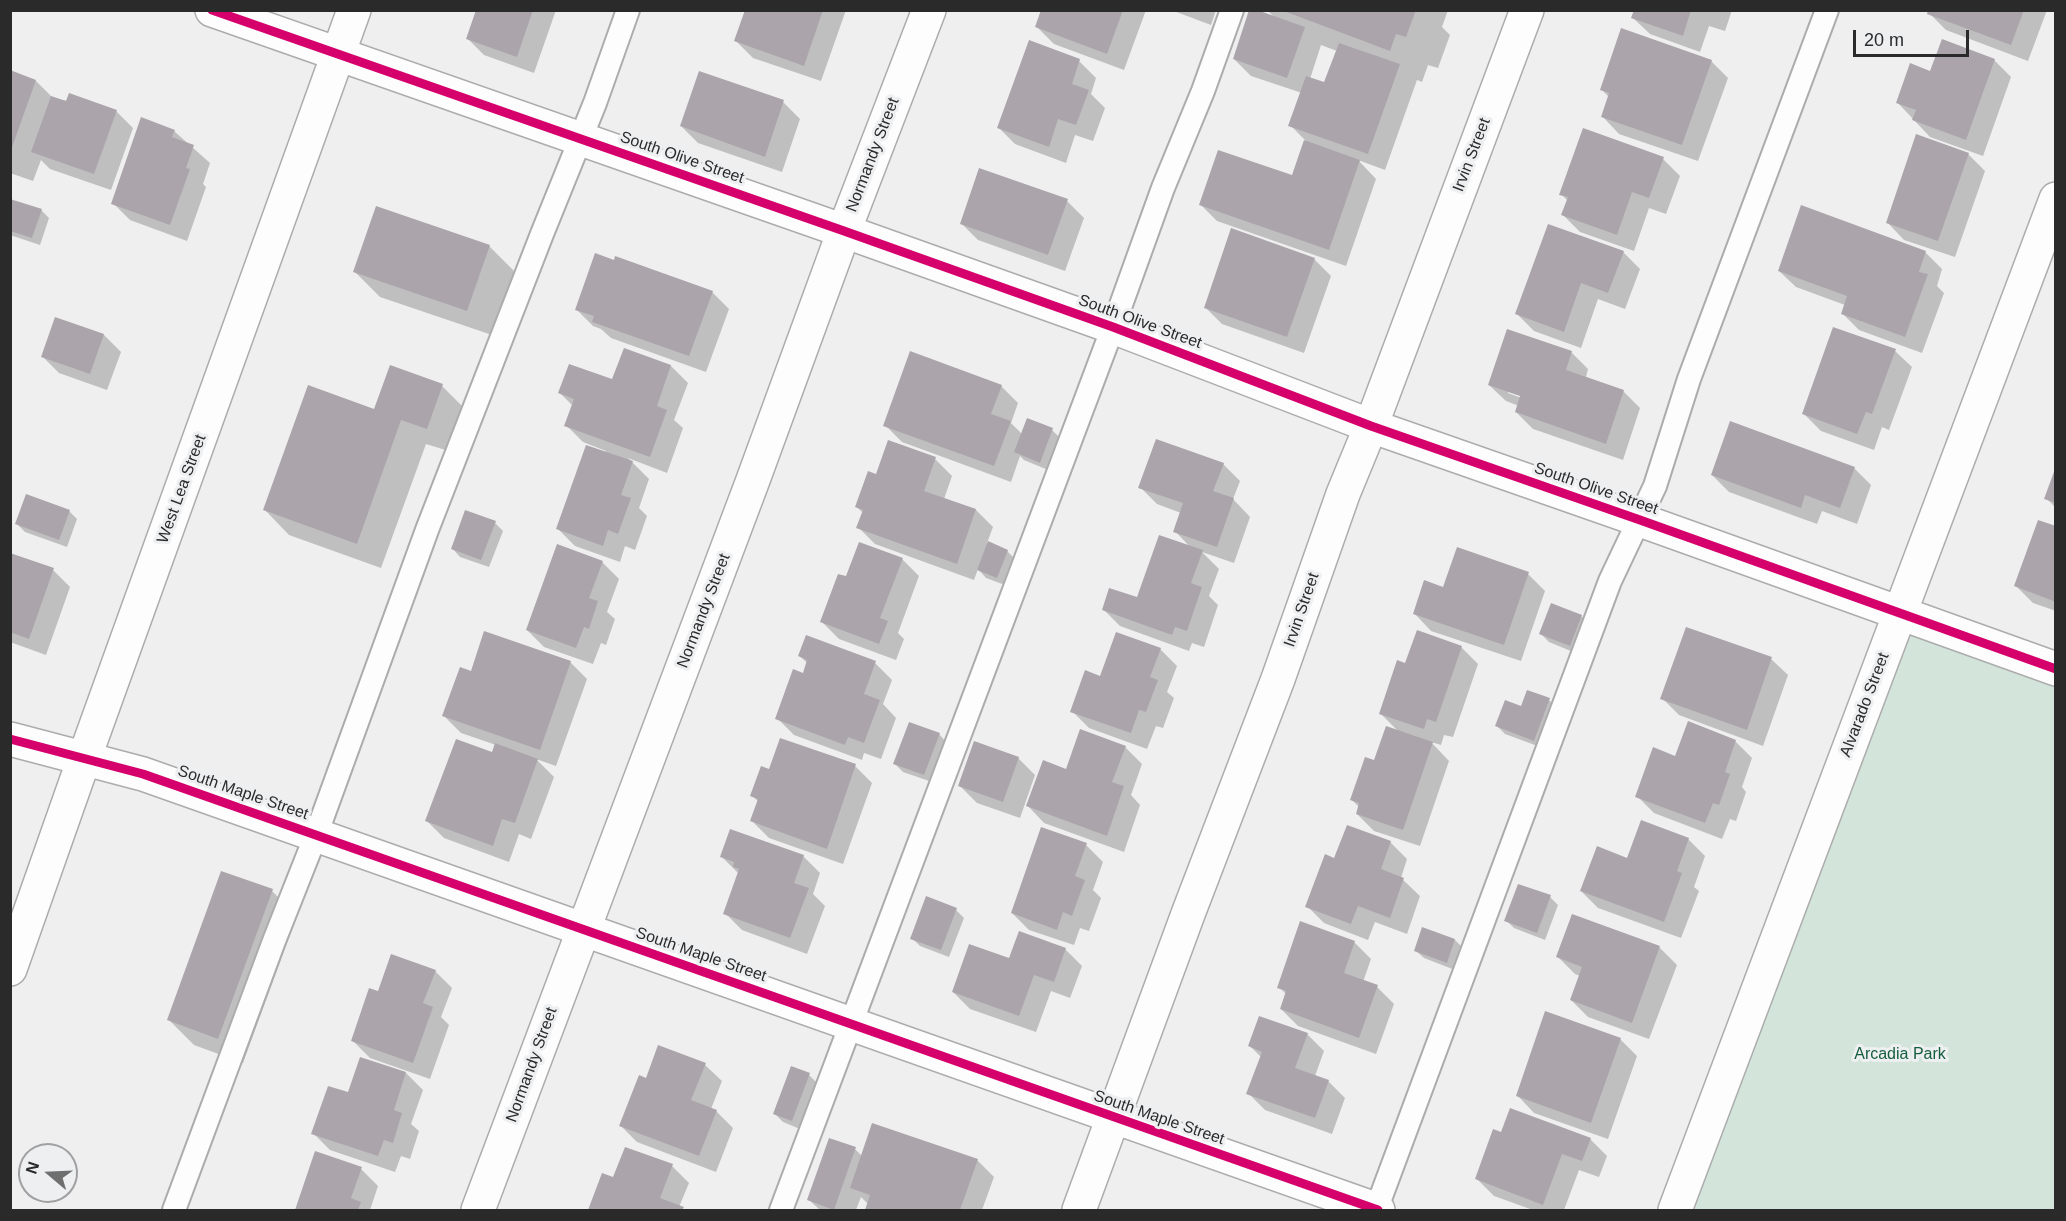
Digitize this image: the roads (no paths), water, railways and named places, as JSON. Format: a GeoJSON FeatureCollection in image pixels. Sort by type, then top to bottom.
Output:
{"type":"FeatureCollection","features":[{"type":"Feature","properties":{"kind":"street","name":"South Olive Street"},"geometry":{"type":"LineString","coordinates":[[212,10],[1113,327],[1371,426],[2055,669]]}},
{"type":"Feature","properties":{"kind":"street","name":"West Lea Street"},"geometry":{"type":"LineString","coordinates":[[10,969],[354,10]]}},
{"type":"Feature","properties":{"kind":"street","name":"Normandy Street"},"geometry":{"type":"LineString","coordinates":[[478,1210],[753,480],[844,231],[929,10]]}},
{"type":"Feature","properties":{"kind":"street","name":"Irvin Street"},"geometry":{"type":"LineString","coordinates":[[1079,1210],[1188,914],[1278,679],[1343,494],[1371,426],[1527,10]]}},
{"type":"Feature","properties":{"kind":"street","name":"Alvarado Street"},"geometry":{"type":"LineString","coordinates":[[1675,1210],[2055,199]]}},
{"type":"Feature","properties":{"kind":"street","name":"South Maple Street"},"geometry":{"type":"LineString","coordinates":[[10,739],[142,774],[1377,1210]]}},
{"type":"Feature","properties":{"kind":"lane"},"geometry":{"type":"LineString","coordinates":[[174,1210],[316,834],[427,530],[628,10]]}},
{"type":"Feature","properties":{"kind":"lane"},"geometry":{"type":"LineString","coordinates":[[781,1210],[1232,10]]}},
{"type":"Feature","properties":{"kind":"lane"},"geometry":{"type":"LineString","coordinates":[[1377,1210],[1610,581],[1655,486],[1689,379],[1827,10]]}},
{"type":"Feature","properties":{"kind":"park label","name":"Arcadia Park"},"geometry":{"type":"Point","coordinates":[1900,1055]}}]}
